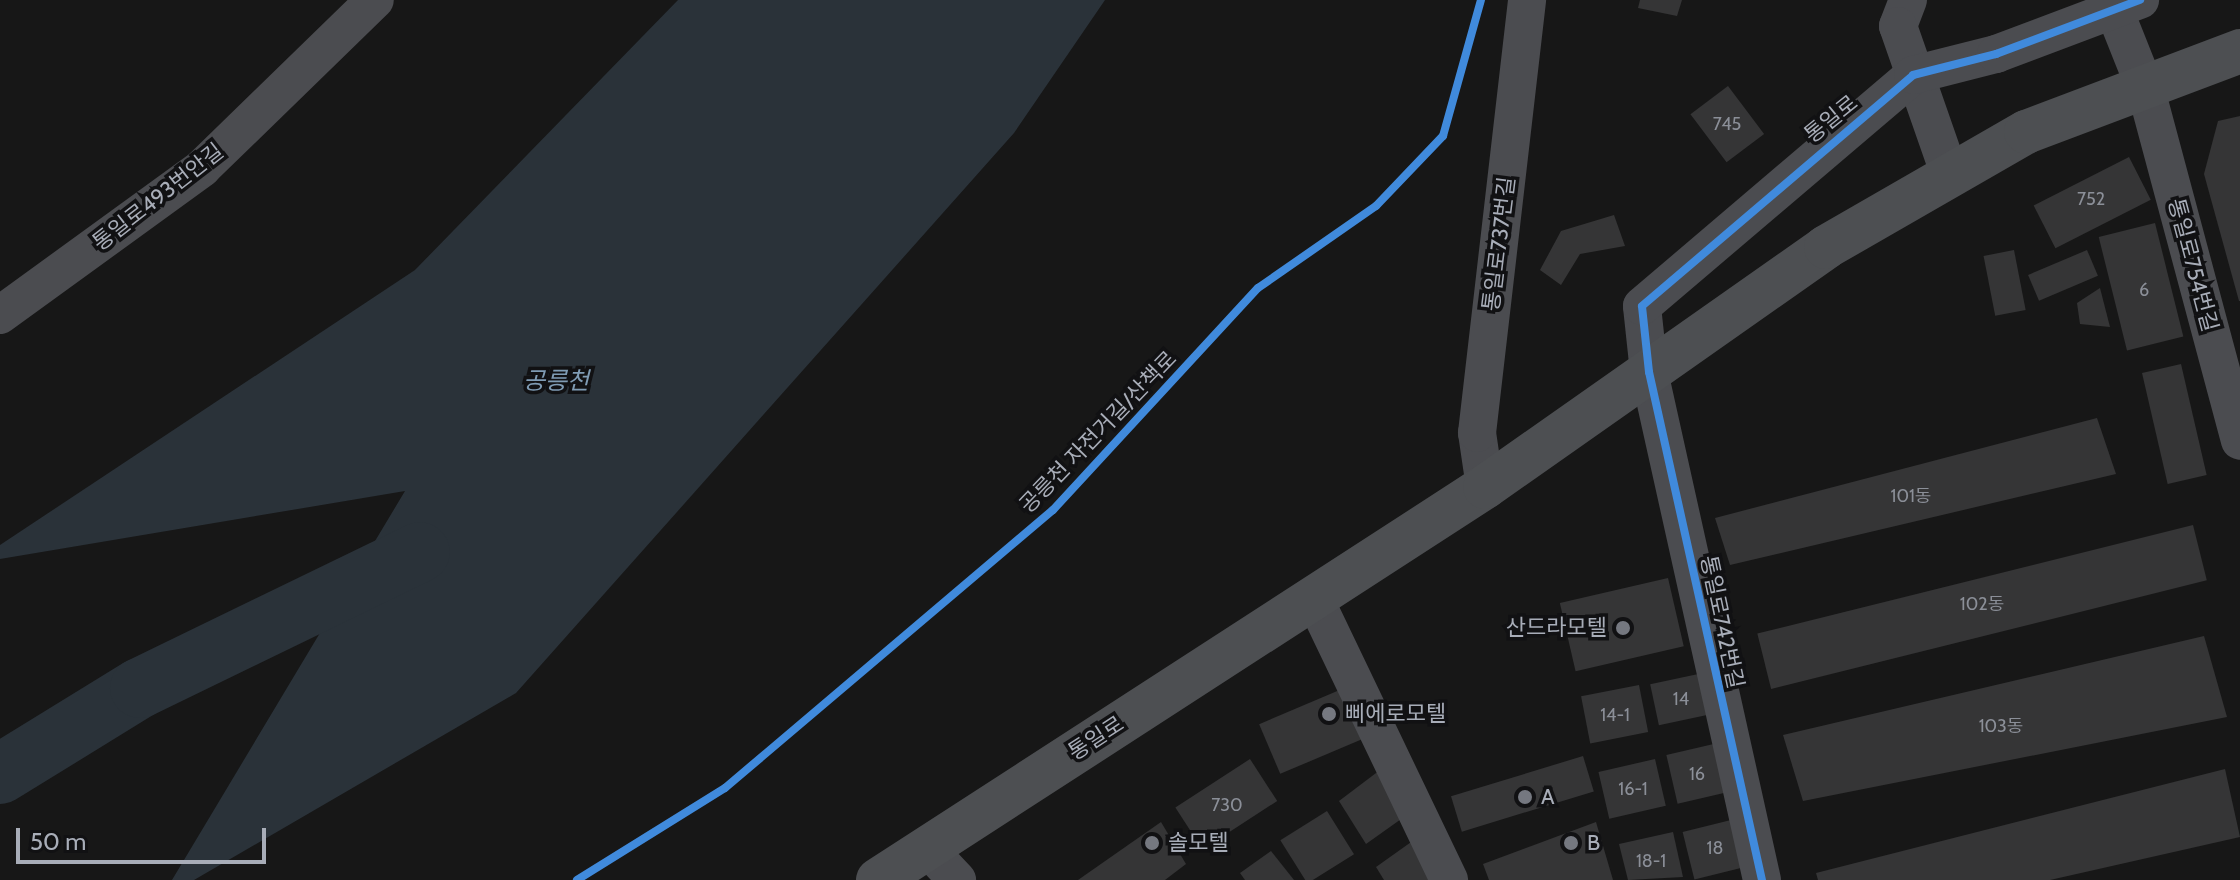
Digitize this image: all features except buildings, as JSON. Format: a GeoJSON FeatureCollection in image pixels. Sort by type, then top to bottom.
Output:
{"type":"FeatureCollection","features":[{"type":"Feature","properties":{"kind":"main road","name":"통일로"},"geometry":{"type":"LineString","coordinates":[[878,880],[1485,487],[1826,247],[1951,178],[2026,132],[2146,90],[2240,51]]}},
{"type":"Feature","properties":{"kind":"street","name":"통일로493번안길"},"geometry":{"type":"LineString","coordinates":[[0,315],[202,168],[375,0]]}},
{"type":"Feature","properties":{"kind":"street","name":"통일로737번길"},"geometry":{"type":"LineString","coordinates":[[1485,487],[1477,433],[1527,0]]}},
{"type":"Feature","properties":{"kind":"street"},"geometry":{"type":"LineString","coordinates":[[1908,0],[1898,26],[1951,178]]}},
{"type":"Feature","properties":{"kind":"street","name":"통일로"},"geometry":{"type":"LineString","coordinates":[[1649,372],[1642,306],[1913,75],[1996,54],[2127,6]]}},
{"type":"Feature","properties":{"kind":"street","name":"통일로754번길"},"geometry":{"type":"LineString","coordinates":[[2127,6],[2146,90],[2237,422]]}},
{"type":"Feature","properties":{"kind":"street","name":"통일로742번길"},"geometry":{"type":"LineString","coordinates":[[1649,372],[1762,880]]}},
{"type":"Feature","properties":{"kind":"street"},"geometry":{"type":"LineString","coordinates":[[1313,596],[1449,880]]}},
{"type":"Feature","properties":{"kind":"street"},"geometry":{"type":"LineString","coordinates":[[927,848],[957,880]]}},
{"type":"Feature","properties":{"kind":"water","name":"공릉천"},"geometry":{"type":"Polygon","coordinates":[[[678,0],[1105,0],[1014,133],[516,693],[194,880],[172,880],[405,491],[0,559],[0,545],[415,270],[678,0]]]}},
{"type":"Feature","properties":{"kind":"waterway","name":"공릉천"},"geometry":{"type":"LineString","coordinates":[[0,774],[140,688],[420,552]]}},
{"type":"Feature","properties":{"kind":"cycle path","name":"공릉천 자전거길/산책로"},"geometry":{"type":"LineString","coordinates":[[577,880],[725,788],[1053,510],[1258,288],[1376,206],[1443,136],[1481,0]]}},
{"type":"Feature","properties":{"kind":"cycle path"},"geometry":{"type":"LineString","coordinates":[[1762,880],[1649,372],[1642,306],[1913,75],[1996,54],[2140,0]]}},
{"type":"Feature","properties":{"kind":"place","name":"산드라모텔"},"geometry":{"type":"Point","coordinates":[1623,628]}},
{"type":"Feature","properties":{"kind":"place","name":"삐에로모텔"},"geometry":{"type":"Point","coordinates":[1329,714]}},
{"type":"Feature","properties":{"kind":"place","name":"A"},"geometry":{"type":"Point","coordinates":[1525,797]}},
{"type":"Feature","properties":{"kind":"place","name":"솔모텔"},"geometry":{"type":"Point","coordinates":[1152,843]}},
{"type":"Feature","properties":{"kind":"place","name":"B"},"geometry":{"type":"Point","coordinates":[1571,843]}}]}
